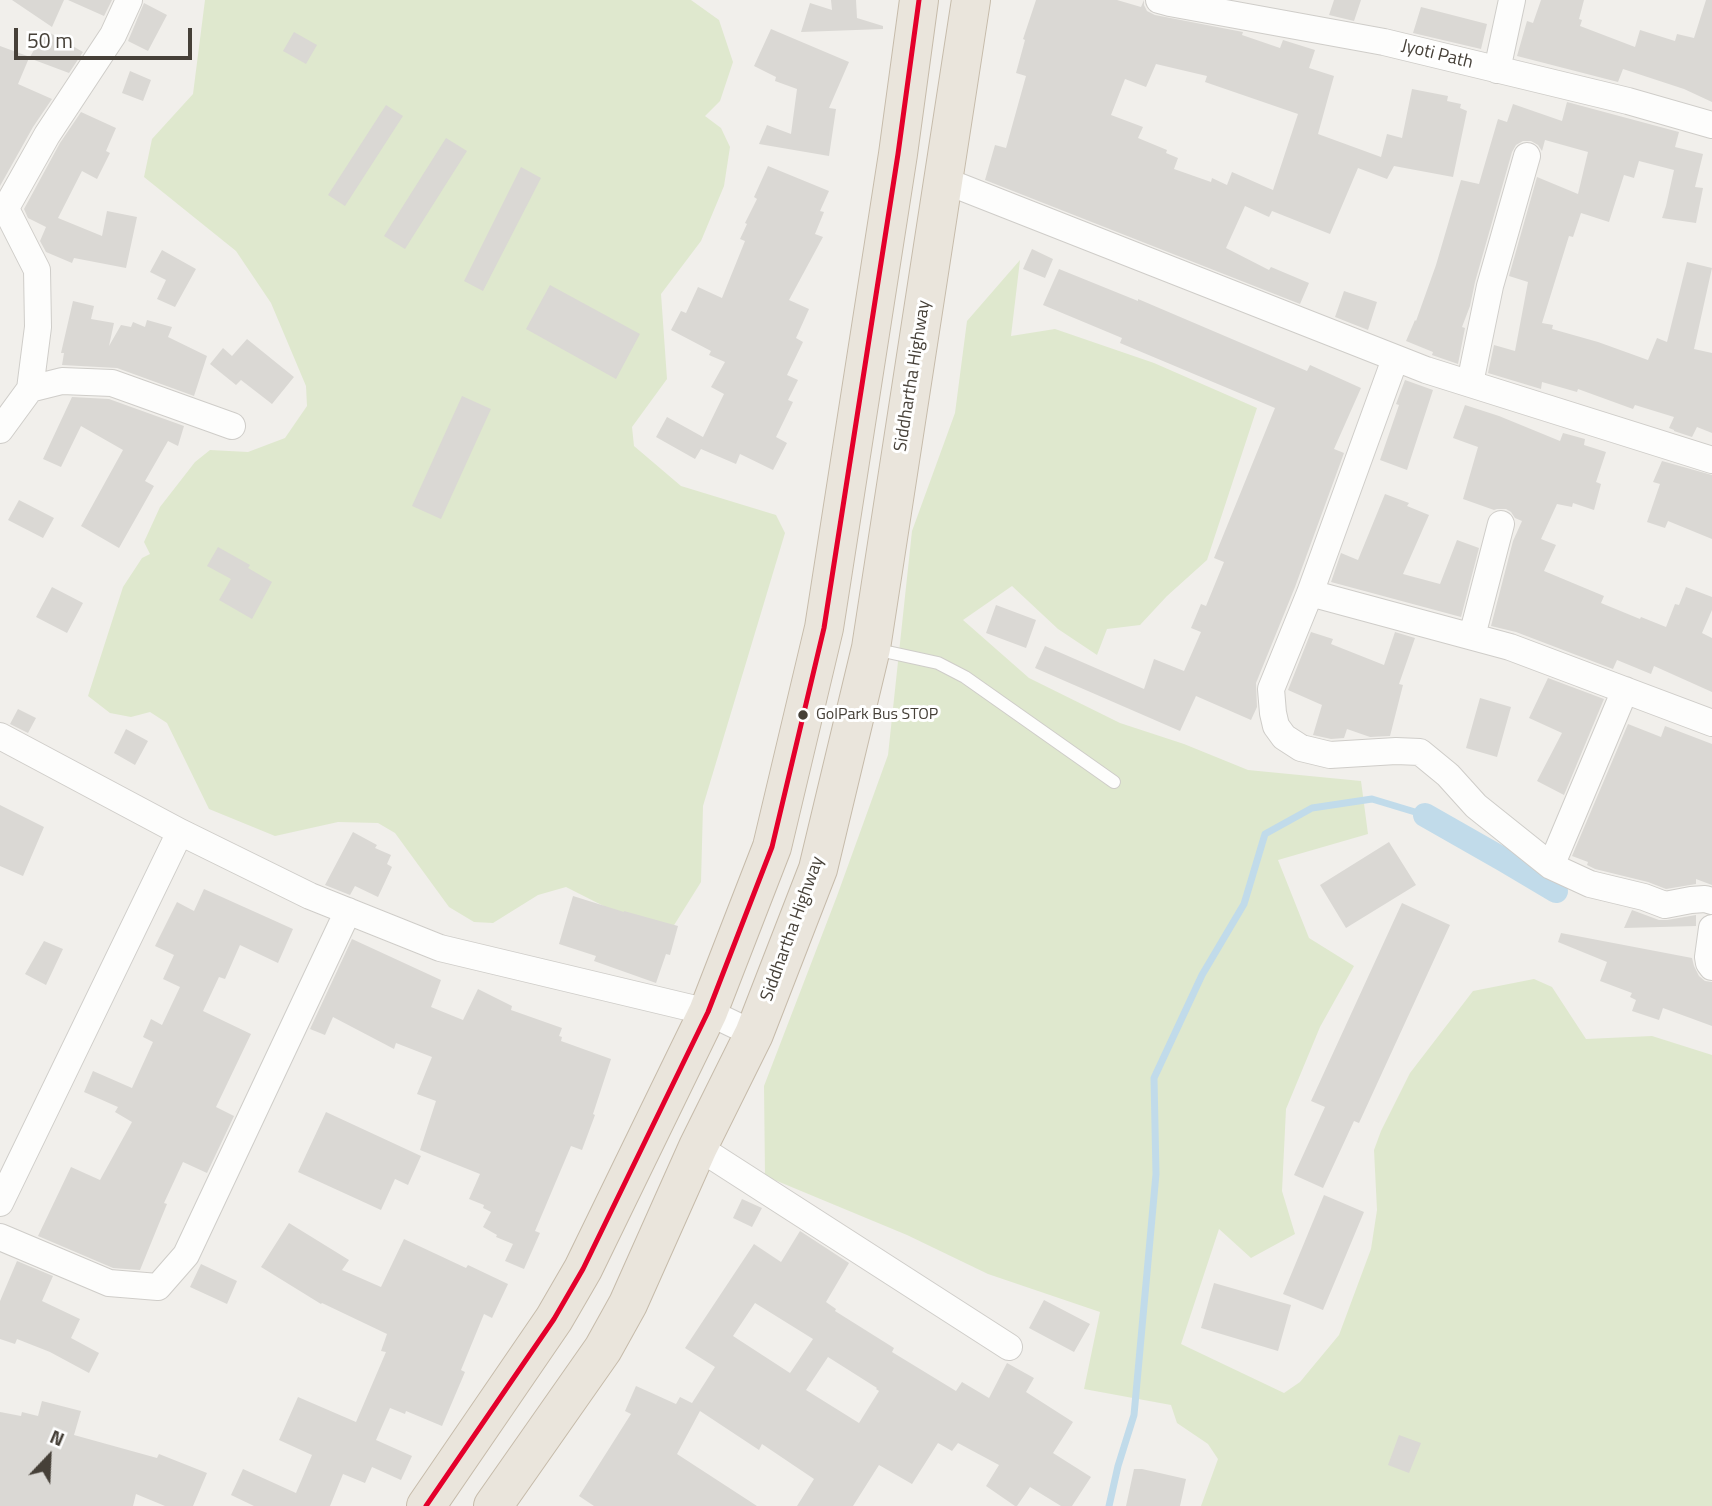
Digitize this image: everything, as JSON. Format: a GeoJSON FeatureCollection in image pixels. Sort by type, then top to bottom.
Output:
{"type":"FeatureCollection","features":[{"type":"Feature","properties":{"kind":"highway"},"geometry":{"type":"LineString","coordinates":[[426,1506],[554,1318],[583,1269],[708,1012],[772,848],[824,628],[898,153],[919,0]]}},
{"type":"Feature","properties":{"kind":"highway","name":"Siddhartha Highway"},"geometry":{"type":"LineString","coordinates":[[494,1506],[603,1349],[628,1304],[698,1147],[754,1034],[818,869],[871,648],[971,0]]}},
{"type":"Feature","properties":{"kind":"street"},"geometry":{"type":"LineString","coordinates":[[0,430],[30,389],[38,327],[37,270],[7,206],[47,135],[113,35],[130,0]]}},
{"type":"Feature","properties":{"kind":"street","name":"Jyoti Path"},"geometry":{"type":"LineString","coordinates":[[1159,0],[1384,42],[1628,101],[1712,125]]}},
{"type":"Feature","properties":{"kind":"street"},"geometry":{"type":"LineString","coordinates":[[1497,70],[1512,0]]}},
{"type":"Feature","properties":{"kind":"street"},"geometry":{"type":"LineString","coordinates":[[1470,383],[1490,286],[1527,156]]}},
{"type":"Feature","properties":{"kind":"street"},"geometry":{"type":"LineString","coordinates":[[943,180],[1395,359],[1712,460]]}},
{"type":"Feature","properties":{"kind":"street"},"geometry":{"type":"LineString","coordinates":[[1395,359],[1310,593],[1271,689],[1276,726],[1284,737],[1301,748],[1330,755],[1420,752],[1448,775],[1476,806],[1551,866],[1590,884],[1665,905],[1691,900],[1712,901]]}},
{"type":"Feature","properties":{"kind":"street"},"geometry":{"type":"LineString","coordinates":[[30,389],[62,381],[112,383],[232,426]]}},
{"type":"Feature","properties":{"kind":"street"},"geometry":{"type":"LineString","coordinates":[[1472,636],[1501,524]]}},
{"type":"Feature","properties":{"kind":"street"},"geometry":{"type":"LineString","coordinates":[[1310,593],[1510,647],[1712,723]]}},
{"type":"Feature","properties":{"kind":"street"},"geometry":{"type":"LineString","coordinates":[[1551,866],[1625,690]]}},
{"type":"Feature","properties":{"kind":"street"},"geometry":{"type":"LineString","coordinates":[[0,736],[180,832],[310,895],[440,948],[708,1012],[754,1034]]}},
{"type":"Feature","properties":{"kind":"street"},"geometry":{"type":"LineString","coordinates":[[0,1203],[180,832]]}},
{"type":"Feature","properties":{"kind":"street"},"geometry":{"type":"LineString","coordinates":[[0,1237],[109,1283],[158,1287],[186,1255],[348,911]]}},
{"type":"Feature","properties":{"kind":"street"},"geometry":{"type":"LineString","coordinates":[[1712,928],[1708,957],[1712,967]]}},
{"type":"Feature","properties":{"kind":"street"},"geometry":{"type":"LineString","coordinates":[[698,1147],[1009,1347]]}},
{"type":"Feature","properties":{"kind":"lane"},"geometry":{"type":"LineString","coordinates":[[871,648],[938,663],[965,677],[1114,782]]}},
{"type":"Feature","properties":{"kind":"green space"},"geometry":{"type":"Polygon","coordinates":[[[205,0],[691,0],[719,20],[733,62],[720,101],[705,116],[721,128],[730,147],[724,186],[701,241],[661,294],[667,379],[632,427],[634,446],[681,486],[776,515],[785,533],[703,806],[701,882],[671,930],[641,925],[566,887],[538,895],[493,923],[474,922],[449,907],[395,833],[378,823],[338,822],[275,836],[209,809],[167,723],[150,712],[131,717],[110,713],[88,696],[123,587],[142,558],[150,554],[144,542],[160,507],[195,462],[210,450],[248,452],[285,438],[307,406],[306,386],[271,303],[236,251],[144,177],[152,139],[193,94],[205,0]]]}},
{"type":"Feature","properties":{"kind":"green space"},"geometry":{"type":"Polygon","coordinates":[[[1020,260],[1011,336],[1055,329],[1154,363],[1257,408],[1207,560],[1140,625],[1107,629],[1097,655],[1058,629],[1012,586],[963,620],[1029,678],[1120,723],[1184,744],[1248,770],[1361,781],[1368,834],[1278,860],[1309,938],[1354,966],[1320,1027],[1286,1109],[1282,1191],[1295,1234],[1251,1258],[1219,1229],[1181,1344],[1284,1393],[1300,1382],[1339,1335],[1371,1249],[1377,1210],[1374,1150],[1410,1073],[1473,991],[1534,979],[1552,987],[1586,1039],[1652,1036],[1712,1055],[1712,1506],[1201,1506],[1218,1459],[1208,1444],[1177,1423],[1171,1405],[1084,1389],[1100,1312],[988,1274],[907,1235],[765,1176],[764,1086],[888,755],[912,531],[955,413],[967,321],[1020,260]]]}},
{"type":"Feature","properties":{"kind":"building"},"geometry":{"type":"Polygon","coordinates":[[[12,0],[64,0],[52,27],[12,0]]]}},
{"type":"Feature","properties":{"kind":"building"},"geometry":{"type":"Polygon","coordinates":[[[68,0],[112,0],[104,16],[68,0]]]}},
{"type":"Feature","properties":{"kind":"building"},"geometry":{"type":"Polygon","coordinates":[[[831,0],[856,0],[857,18],[883,26],[883,29],[801,32],[810,3],[832,10],[831,0]]]}},
{"type":"Feature","properties":{"kind":"building"},"geometry":{"type":"Polygon","coordinates":[[[1036,0],[1117,0],[1141,7],[1144,0],[1147,11],[1155,15],[1243,32],[1242,35],[1280,48],[1283,40],[1315,50],[1309,68],[1334,76],[1318,134],[1381,157],[1387,134],[1402,138],[1412,89],[1448,96],[1447,101],[1461,104],[1460,108],[1467,111],[1453,177],[1394,166],[1387,179],[1358,168],[1330,234],[1272,211],[1269,217],[1245,206],[1226,248],[1269,270],[1271,267],[1309,283],[1300,304],[985,180],[995,145],[1006,148],[1026,76],[1016,73],[1025,40],[1023,39],[1036,0]],[[1156,64],[1146,87],[1125,79],[1111,115],[1143,127],[1138,138],[1167,150],[1166,153],[1178,158],[1174,169],[1211,182],[1212,178],[1227,185],[1232,172],[1273,190],[1298,114],[1205,82],[1207,76],[1156,64]]]}},
{"type":"Feature","properties":{"kind":"building"},"geometry":{"type":"Polygon","coordinates":[[[1334,0],[1361,0],[1354,21],[1329,15],[1334,0]]]}},
{"type":"Feature","properties":{"kind":"building"},"geometry":{"type":"Polygon","coordinates":[[[1541,0],[1584,0],[1580,26],[1635,47],[1640,30],[1675,41],[1677,34],[1694,38],[1706,0],[1712,0],[1712,102],[1684,89],[1623,69],[1618,82],[1517,56],[1527,21],[1533,23],[1541,0]]]}},
{"type":"Feature","properties":{"kind":"building"},"geometry":{"type":"Polygon","coordinates":[[[144,3],[167,15],[148,51],[128,41],[144,3]]]}},
{"type":"Feature","properties":{"kind":"building"},"geometry":{"type":"Polygon","coordinates":[[[1421,7],[1487,24],[1481,49],[1413,33],[1421,7]]]}},
{"type":"Feature","properties":{"kind":"building"},"geometry":{"type":"Polygon","coordinates":[[[771,29],[849,62],[829,108],[836,109],[829,156],[759,144],[767,125],[791,134],[797,89],[775,81],[776,77],[754,66],[771,29]]]}},
{"type":"Feature","properties":{"kind":"building"},"geometry":{"type":"Polygon","coordinates":[[[45,30],[83,52],[69,73],[29,58],[18,84],[52,99],[0,186],[0,46],[30,57],[45,30]]]}},
{"type":"Feature","properties":{"kind":"building"},"geometry":{"type":"Polygon","coordinates":[[[294,32],[317,45],[306,64],[283,51],[294,32]]]}},
{"type":"Feature","properties":{"kind":"building"},"geometry":{"type":"Polygon","coordinates":[[[130,71],[151,80],[143,101],[122,93],[130,71]]]}},
{"type":"Feature","properties":{"kind":"building"},"geometry":{"type":"Polygon","coordinates":[[[1567,102],[1679,132],[1675,147],[1703,154],[1695,187],[1703,188],[1696,223],[1662,218],[1674,170],[1639,161],[1634,178],[1624,175],[1609,222],[1581,213],[1573,237],[1569,236],[1542,323],[1553,325],[1552,329],[1648,360],[1657,338],[1667,342],[1687,262],[1712,268],[1694,349],[1712,353],[1712,433],[1697,427],[1692,437],[1669,428],[1674,417],[1635,405],[1633,409],[1578,389],[1577,392],[1542,382],[1541,389],[1488,373],[1494,345],[1515,351],[1528,282],[1509,276],[1537,177],[1578,194],[1588,152],[1545,140],[1542,151],[1531,141],[1516,145],[1462,327],[1465,328],[1458,364],[1432,355],[1433,352],[1406,341],[1436,265],[1461,180],[1479,184],[1498,119],[1507,122],[1513,104],[1562,121],[1567,102]]]}},
{"type":"Feature","properties":{"kind":"building"},"geometry":{"type":"Polygon","coordinates":[[[386,105],[403,116],[345,206],[328,195],[386,105]]]}},
{"type":"Feature","properties":{"kind":"building"},"geometry":{"type":"Polygon","coordinates":[[[81,112],[116,128],[106,151],[110,153],[97,179],[82,171],[58,218],[102,236],[107,211],[137,217],[126,268],[74,258],[72,263],[46,252],[40,241],[46,227],[28,218],[24,209],[60,143],[81,112]]]}},
{"type":"Feature","properties":{"kind":"building"},"geometry":{"type":"Polygon","coordinates":[[[446,138],[467,151],[405,249],[384,236],[446,138]]]}},
{"type":"Feature","properties":{"kind":"building"},"geometry":{"type":"Polygon","coordinates":[[[768,166],[829,191],[820,211],[824,212],[815,234],[823,237],[789,300],[809,309],[796,338],[803,342],[787,375],[798,380],[788,400],[793,402],[776,437],[787,443],[773,470],[740,454],[736,464],[701,449],[695,459],[656,437],[667,417],[703,437],[724,394],[711,387],[725,362],[709,355],[711,351],[671,330],[681,311],[686,313],[698,287],[722,298],[745,241],[740,239],[757,199],[754,197],[768,166]]]}},
{"type":"Feature","properties":{"kind":"building"},"geometry":{"type":"Polygon","coordinates":[[[521,167],[541,178],[483,291],[464,281],[521,167]]]}},
{"type":"Feature","properties":{"kind":"building"},"geometry":{"type":"Polygon","coordinates":[[[1032,249],[1053,259],[1045,278],[1023,269],[1032,249]]]}},
{"type":"Feature","properties":{"kind":"building"},"geometry":{"type":"Polygon","coordinates":[[[162,250],[196,269],[175,307],[157,299],[166,280],[150,272],[162,250]]]}},
{"type":"Feature","properties":{"kind":"building"},"geometry":{"type":"Polygon","coordinates":[[[1059,269],[1138,299],[1307,371],[1310,365],[1361,388],[1334,449],[1344,453],[1295,587],[1256,683],[1257,707],[1251,720],[1196,696],[1180,731],[1035,668],[1045,646],[1144,689],[1154,659],[1184,671],[1201,632],[1191,628],[1201,604],[1206,606],[1224,562],[1214,558],[1275,408],[1120,343],[1122,338],[1043,305],[1059,269]]]}},
{"type":"Feature","properties":{"kind":"building"},"geometry":{"type":"Polygon","coordinates":[[[550,285],[640,334],[616,379],[526,329],[550,285]]]}},
{"type":"Feature","properties":{"kind":"building"},"geometry":{"type":"Polygon","coordinates":[[[1344,291],[1377,302],[1368,330],[1335,317],[1344,291]]]}},
{"type":"Feature","properties":{"kind":"building"},"geometry":{"type":"Polygon","coordinates":[[[73,301],[94,306],[91,319],[114,323],[109,346],[121,325],[131,327],[133,322],[145,327],[147,320],[172,327],[168,337],[207,356],[194,396],[117,368],[62,365],[64,353],[61,353],[73,301]]]}},
{"type":"Feature","properties":{"kind":"building"},"geometry":{"type":"Polygon","coordinates":[[[247,339],[294,377],[272,404],[241,380],[236,385],[210,364],[223,348],[232,356],[247,339]]]}},
{"type":"Feature","properties":{"kind":"building"},"geometry":{"type":"Polygon","coordinates":[[[1405,380],[1433,390],[1407,470],[1380,460],[1405,380]]]}},
{"type":"Feature","properties":{"kind":"building"},"geometry":{"type":"Polygon","coordinates":[[[462,396],[491,409],[441,519],[412,506],[462,396]]]}},
{"type":"Feature","properties":{"kind":"building"},"geometry":{"type":"Polygon","coordinates":[[[72,397],[109,399],[184,426],[178,446],[168,441],[145,481],[154,486],[119,548],[81,526],[123,450],[81,426],[61,467],[43,459],[72,397]]]}},
{"type":"Feature","properties":{"kind":"building"},"geometry":{"type":"Polygon","coordinates":[[[1465,405],[1560,441],[1563,433],[1585,439],[1584,445],[1606,452],[1596,482],[1601,484],[1594,510],[1573,503],[1572,507],[1557,504],[1541,539],[1556,545],[1544,571],[1604,596],[1601,603],[1666,627],[1675,604],[1679,605],[1686,587],[1712,597],[1712,610],[1702,633],[1712,638],[1712,692],[1654,666],[1651,674],[1617,660],[1613,669],[1516,632],[1491,626],[1513,541],[1522,521],[1506,509],[1494,510],[1463,499],[1478,447],[1453,438],[1465,405]]]}},
{"type":"Feature","properties":{"kind":"building"},"geometry":{"type":"Polygon","coordinates":[[[1662,461],[1712,475],[1712,539],[1668,521],[1665,528],[1647,522],[1660,484],[1653,482],[1662,461]]]}},
{"type":"Feature","properties":{"kind":"building"},"geometry":{"type":"Polygon","coordinates":[[[1385,494],[1409,503],[1407,506],[1429,515],[1403,574],[1440,584],[1457,540],[1479,548],[1461,617],[1331,582],[1341,553],[1358,560],[1385,494]]]}},
{"type":"Feature","properties":{"kind":"building"},"geometry":{"type":"Polygon","coordinates":[[[19,500],[54,518],[43,538],[8,520],[19,500]]]}},
{"type":"Feature","properties":{"kind":"building"},"geometry":{"type":"Polygon","coordinates":[[[218,547],[250,565],[248,568],[272,582],[252,619],[219,600],[231,579],[207,566],[218,547]]]}},
{"type":"Feature","properties":{"kind":"building"},"geometry":{"type":"Polygon","coordinates":[[[52,587],[83,603],[67,633],[36,617],[52,587]]]}},
{"type":"Feature","properties":{"kind":"building"},"geometry":{"type":"Polygon","coordinates":[[[996,605],[1036,620],[1026,648],[986,633],[996,605]]]}},
{"type":"Feature","properties":{"kind":"building"},"geometry":{"type":"Polygon","coordinates":[[[1311,632],[1333,639],[1331,644],[1384,665],[1395,632],[1415,638],[1399,684],[1403,685],[1390,736],[1370,737],[1347,729],[1344,738],[1331,739],[1313,735],[1322,705],[1288,690],[1311,632]]]}},
{"type":"Feature","properties":{"kind":"building"},"geometry":{"type":"Polygon","coordinates":[[[1548,678],[1604,699],[1564,795],[1537,781],[1562,733],[1529,718],[1548,678]]]}},
{"type":"Feature","properties":{"kind":"building"},"geometry":{"type":"Polygon","coordinates":[[[1480,698],[1511,707],[1497,757],[1466,748],[1480,698]]]}},
{"type":"Feature","properties":{"kind":"building"},"geometry":{"type":"Polygon","coordinates":[[[18,709],[36,718],[28,733],[10,724],[18,709]]]}},
{"type":"Feature","properties":{"kind":"building"},"geometry":{"type":"Polygon","coordinates":[[[1628,724],[1661,737],[1665,726],[1712,744],[1712,885],[1696,879],[1696,884],[1666,889],[1595,869],[1587,865],[1588,862],[1572,856],[1628,724]]]}},
{"type":"Feature","properties":{"kind":"building"},"geometry":{"type":"Polygon","coordinates":[[[126,729],[148,741],[135,765],[114,753],[126,729]]]}},
{"type":"Feature","properties":{"kind":"building"},"geometry":{"type":"Polygon","coordinates":[[[0,805],[44,827],[23,876],[0,866],[0,805]]]}},
{"type":"Feature","properties":{"kind":"building"},"geometry":{"type":"Polygon","coordinates":[[[353,832],[377,845],[375,848],[391,855],[387,864],[392,867],[378,897],[355,886],[350,895],[325,885],[353,832]]]}},
{"type":"Feature","properties":{"kind":"building"},"geometry":{"type":"Polygon","coordinates":[[[1389,842],[1416,885],[1346,928],[1320,885],[1389,842]]]}},
{"type":"Feature","properties":{"kind":"building"},"geometry":{"type":"Polygon","coordinates":[[[204,889],[293,929],[278,963],[240,945],[225,979],[219,977],[203,1011],[251,1034],[216,1107],[234,1116],[207,1173],[183,1162],[164,1203],[167,1204],[140,1270],[113,1268],[38,1236],[71,1167],[100,1180],[132,1122],[115,1112],[118,1107],[84,1092],[93,1071],[132,1088],[153,1042],[143,1037],[151,1019],[162,1025],[180,987],[163,979],[174,955],[155,946],[177,902],[194,911],[204,889]]]}},
{"type":"Feature","properties":{"kind":"building"},"geometry":{"type":"Polygon","coordinates":[[[573,896],[678,926],[670,955],[666,954],[656,983],[594,961],[596,956],[559,944],[573,896]]]}},
{"type":"Feature","properties":{"kind":"building"},"geometry":{"type":"Polygon","coordinates":[[[1402,903],[1450,925],[1359,1123],[1354,1121],[1323,1188],[1294,1175],[1325,1107],[1311,1101],[1402,903]]]}},
{"type":"Feature","properties":{"kind":"building"},"geometry":{"type":"Polygon","coordinates":[[[1632,910],[1659,920],[1696,915],[1696,926],[1624,928],[1632,910]]]}},
{"type":"Feature","properties":{"kind":"building"},"geometry":{"type":"Polygon","coordinates":[[[1561,933],[1692,958],[1699,976],[1712,982],[1712,1026],[1663,1008],[1659,1020],[1632,1011],[1636,1000],[1630,997],[1632,993],[1600,981],[1607,962],[1558,942],[1561,933]]]}},
{"type":"Feature","properties":{"kind":"building"},"geometry":{"type":"Polygon","coordinates":[[[352,939],[441,980],[431,1007],[463,1020],[478,989],[512,1006],[511,1010],[562,1028],[559,1036],[562,1037],[561,1041],[611,1059],[582,1150],[571,1146],[535,1231],[540,1233],[524,1269],[505,1261],[513,1244],[496,1237],[497,1235],[483,1227],[491,1212],[483,1208],[484,1205],[469,1199],[480,1174],[420,1150],[436,1101],[417,1094],[432,1057],[396,1043],[394,1049],[333,1017],[325,1035],[310,1029],[352,939]]]}},
{"type":"Feature","properties":{"kind":"building"},"geometry":{"type":"Polygon","coordinates":[[[44,941],[63,949],[46,985],[25,974],[44,941]]]}},
{"type":"Feature","properties":{"kind":"building"},"geometry":{"type":"Polygon","coordinates":[[[326,1112],[421,1156],[408,1185],[395,1179],[381,1210],[298,1172],[326,1112]]]}},
{"type":"Feature","properties":{"kind":"building"},"geometry":{"type":"Polygon","coordinates":[[[1324,1195],[1364,1212],[1323,1310],[1283,1294],[1324,1195]]]}},
{"type":"Feature","properties":{"kind":"building"},"geometry":{"type":"Polygon","coordinates":[[[742,1199],[762,1208],[752,1227],[733,1218],[742,1199]]]}},
{"type":"Feature","properties":{"kind":"building"},"geometry":{"type":"Polygon","coordinates":[[[289,1223],[349,1260],[342,1270],[381,1287],[404,1239],[508,1284],[492,1318],[484,1314],[461,1370],[465,1372],[442,1426],[406,1411],[405,1414],[390,1408],[376,1440],[412,1456],[401,1480],[372,1467],[365,1483],[343,1474],[330,1506],[254,1506],[231,1495],[243,1469],[296,1493],[312,1455],[279,1440],[298,1397],[356,1422],[386,1352],[381,1351],[387,1334],[321,1304],[261,1267],[289,1223]]]}},
{"type":"Feature","properties":{"kind":"building"},"geometry":{"type":"Polygon","coordinates":[[[800,1231],[849,1263],[826,1302],[836,1309],[835,1311],[894,1348],[892,1352],[956,1391],[962,1382],[989,1398],[1007,1363],[1034,1378],[1026,1392],[1073,1422],[1053,1453],[1091,1477],[1072,1506],[1061,1506],[1030,1487],[1015,1506],[986,1486],[999,1465],[958,1443],[952,1451],[938,1443],[912,1484],[879,1465],[853,1506],[797,1506],[814,1479],[762,1444],[759,1450],[700,1411],[677,1454],[757,1506],[594,1506],[579,1496],[631,1414],[625,1411],[636,1386],[676,1404],[680,1397],[692,1403],[715,1367],[685,1348],[754,1244],[781,1262],[800,1231]],[[755,1303],[733,1336],[790,1373],[813,1339],[755,1303]],[[828,1357],[806,1390],[859,1423],[879,1391],[828,1357]]]}},
{"type":"Feature","properties":{"kind":"building"},"geometry":{"type":"Polygon","coordinates":[[[17,1261],[53,1276],[42,1301],[80,1319],[71,1338],[99,1353],[89,1373],[50,1352],[17,1339],[15,1344],[0,1339],[0,1301],[17,1261]]]}},
{"type":"Feature","properties":{"kind":"building"},"geometry":{"type":"Polygon","coordinates":[[[201,1264],[237,1281],[227,1304],[190,1287],[201,1264]]]}},
{"type":"Feature","properties":{"kind":"building"},"geometry":{"type":"Polygon","coordinates":[[[1214,1283],[1291,1305],[1278,1351],[1201,1328],[1214,1283]]]}},
{"type":"Feature","properties":{"kind":"building"},"geometry":{"type":"Polygon","coordinates":[[[1044,1300],[1090,1324],[1074,1352],[1029,1328],[1044,1300]]]}},
{"type":"Feature","properties":{"kind":"building"},"geometry":{"type":"Polygon","coordinates":[[[42,1401],[81,1411],[74,1435],[157,1458],[159,1454],[207,1473],[193,1506],[165,1506],[136,1494],[133,1506],[0,1506],[0,1412],[21,1416],[22,1412],[38,1416],[42,1401]]]}},
{"type":"Feature","properties":{"kind":"building"},"geometry":{"type":"Polygon","coordinates":[[[1399,1435],[1421,1443],[1409,1473],[1388,1465],[1399,1435]]]}},
{"type":"Feature","properties":{"kind":"building"},"geometry":{"type":"Polygon","coordinates":[[[1134,1469],[1186,1479],[1180,1506],[1126,1506],[1134,1469]]]}},
{"type":"Feature","properties":{"kind":"waterway"},"geometry":{"type":"LineString","coordinates":[[1109,1506],[1134,1415],[1156,1174],[1154,1078],[1202,975],[1244,904],[1265,834],[1312,808],[1372,799],[1425,815]]}},
{"type":"Feature","properties":{"kind":"waterway"},"geometry":{"type":"LineString","coordinates":[[1425,815],[1556,891]]}},
{"type":"Feature","properties":{"kind":"transit line"},"geometry":{"type":"LineString","coordinates":[[426,1506],[554,1319],[583,1269],[708,1012],[772,847],[824,628],[898,154],[919,0]]}},
{"type":"Feature","properties":{"kind":"place","name":"GolPark Bus STOP"},"geometry":{"type":"Point","coordinates":[803,715]}}]}
